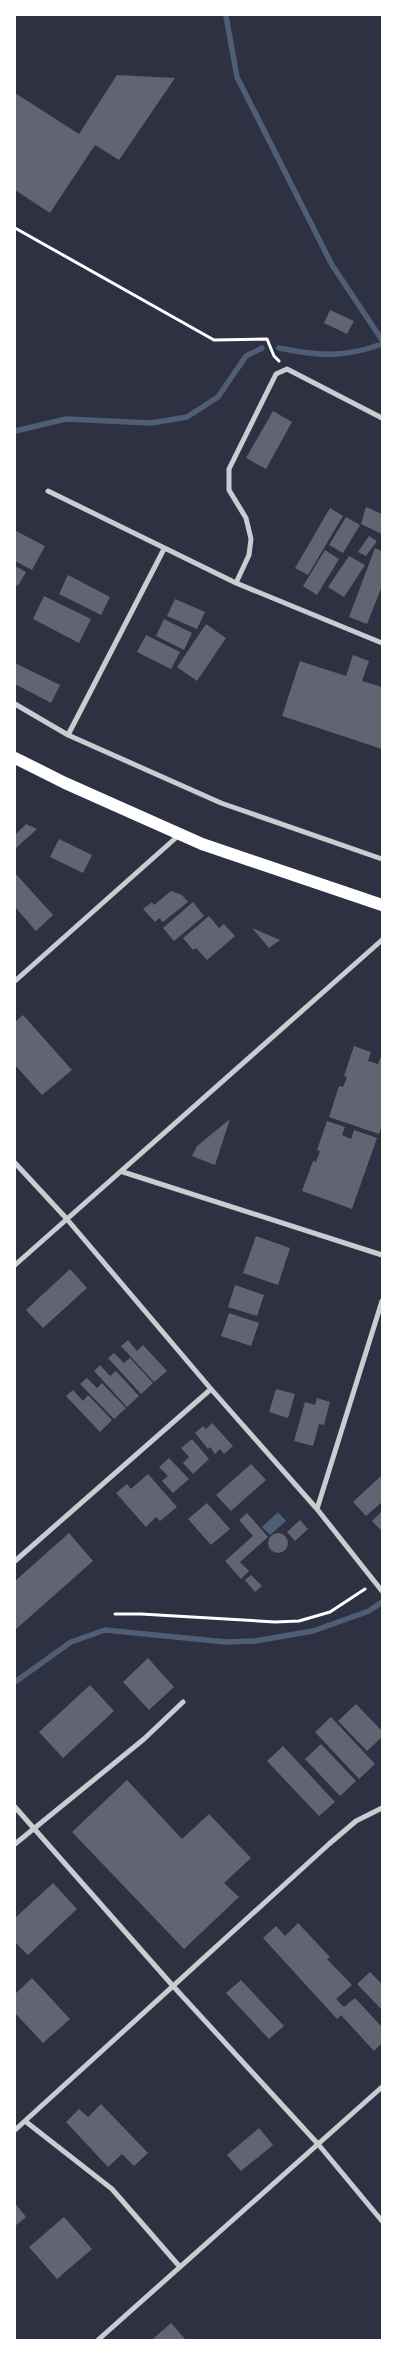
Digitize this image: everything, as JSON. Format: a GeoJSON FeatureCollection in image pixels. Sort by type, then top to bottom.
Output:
{"type":"FeatureCollection","features":[{"type":"Feature","properties":{"kind":"main road"},"geometry":{"type":"LineString","coordinates":[[15,758],[65,783],[180,834],[263,866],[382,905]]}},
{"type":"Feature","properties":{"kind":"street"},"geometry":{"type":"LineString","coordinates":[[236,583],[249,555],[251,538],[246,518],[229,490],[229,469],[276,374],[287,369],[382,418]]}},
{"type":"Feature","properties":{"kind":"street"},"geometry":{"type":"LineString","coordinates":[[48,491],[236,583],[382,643]]}},
{"type":"Feature","properties":{"kind":"street"},"geometry":{"type":"LineString","coordinates":[[68,735],[164,549]]}},
{"type":"Feature","properties":{"kind":"street"},"geometry":{"type":"LineString","coordinates":[[15,704],[68,735],[221,803],[382,859]]}},
{"type":"Feature","properties":{"kind":"street"},"geometry":{"type":"LineString","coordinates":[[15,981],[180,834]]}},
{"type":"Feature","properties":{"kind":"street"},"geometry":{"type":"LineString","coordinates":[[15,1265],[66,1218],[123,1172],[382,940]]}},
{"type":"Feature","properties":{"kind":"street"},"geometry":{"type":"LineString","coordinates":[[15,1163],[66,1218],[210,1389],[317,1508],[382,1591]]}},
{"type":"Feature","properties":{"kind":"street"},"geometry":{"type":"LineString","coordinates":[[123,1172],[382,1255]]}},
{"type":"Feature","properties":{"kind":"street"},"geometry":{"type":"LineString","coordinates":[[317,1508],[382,1301]]}},
{"type":"Feature","properties":{"kind":"street"},"geometry":{"type":"LineString","coordinates":[[15,1561],[210,1389]]}},
{"type":"Feature","properties":{"kind":"street"},"geometry":{"type":"LineString","coordinates":[[15,1844],[144,1739],[183,1702]]}},
{"type":"Feature","properties":{"kind":"street"},"geometry":{"type":"LineString","coordinates":[[15,1807],[173,1986],[318,2144],[382,2221]]}},
{"type":"Feature","properties":{"kind":"street"},"geometry":{"type":"LineString","coordinates":[[15,2130],[329,1844],[356,1821],[382,1808]]}},
{"type":"Feature","properties":{"kind":"street"},"geometry":{"type":"LineString","coordinates":[[98,2340],[382,2087]]}},
{"type":"Feature","properties":{"kind":"street"},"geometry":{"type":"LineString","coordinates":[[25,2121],[112,2189],[180,2267]]}},
{"type":"Feature","properties":{"kind":"path"},"geometry":{"type":"LineString","coordinates":[[15,228],[214,340],[267,339],[274,356],[287,369]]}},
{"type":"Feature","properties":{"kind":"path"},"geometry":{"type":"LineString","coordinates":[[115,1614],[275,1622],[299,1621],[330,1612],[374,1583]]}},
{"type":"Feature","properties":{"kind":"water"},"geometry":{"type":"Polygon","coordinates":[[[278,1512],[286,1521],[270,1535],[262,1527],[278,1512]]]}},
{"type":"Feature","properties":{"kind":"building"},"geometry":{"type":"Polygon","coordinates":[[[117,75],[175,78],[119,160],[95,145],[50,213],[15,190],[15,93],[79,134],[117,75]]]}},
{"type":"Feature","properties":{"kind":"building"},"geometry":{"type":"Polygon","coordinates":[[[330,310],[354,321],[347,334],[324,323],[330,310]]]}},
{"type":"Feature","properties":{"kind":"building"},"geometry":{"type":"Polygon","coordinates":[[[273,411],[292,422],[266,469],[246,458],[273,411]]]}},
{"type":"Feature","properties":{"kind":"building"},"geometry":{"type":"Polygon","coordinates":[[[366,507],[382,514],[382,534],[361,524],[366,507]]]}},
{"type":"Feature","properties":{"kind":"building"},"geometry":{"type":"Polygon","coordinates":[[[330,508],[343,516],[308,575],[295,568],[330,508]]]}},
{"type":"Feature","properties":{"kind":"building"},"geometry":{"type":"Polygon","coordinates":[[[346,517],[360,525],[343,553],[329,545],[346,517]]]}},
{"type":"Feature","properties":{"kind":"building"},"geometry":{"type":"Polygon","coordinates":[[[16,531],[45,546],[32,570],[15,561],[16,531]]]}},
{"type":"Feature","properties":{"kind":"building"},"geometry":{"type":"Polygon","coordinates":[[[369,536],[377,541],[366,556],[358,552],[369,536]]]}},
{"type":"Feature","properties":{"kind":"building"},"geometry":{"type":"Polygon","coordinates":[[[375,548],[382,551],[382,586],[367,624],[349,617],[375,548]]]}},
{"type":"Feature","properties":{"kind":"building"},"geometry":{"type":"Polygon","coordinates":[[[325,550],[339,559],[317,595],[303,586],[325,550]]]}},
{"type":"Feature","properties":{"kind":"building"},"geometry":{"type":"Polygon","coordinates":[[[349,556],[365,565],[344,597],[328,587],[349,556]]]}},
{"type":"Feature","properties":{"kind":"building"},"geometry":{"type":"Polygon","coordinates":[[[15,566],[26,572],[18,586],[15,584],[15,566]]]}},
{"type":"Feature","properties":{"kind":"building"},"geometry":{"type":"Polygon","coordinates":[[[68,575],[110,597],[101,615],[59,594],[68,575]]]}},
{"type":"Feature","properties":{"kind":"building"},"geometry":{"type":"Polygon","coordinates":[[[44,596],[91,619],[79,643],[33,619],[44,596]]]}},
{"type":"Feature","properties":{"kind":"building"},"geometry":{"type":"Polygon","coordinates":[[[175,599],[205,612],[197,629],[167,616],[175,599]]]}},
{"type":"Feature","properties":{"kind":"building"},"geometry":{"type":"Polygon","coordinates":[[[164,619],[192,633],[184,650],[156,636],[164,619]]]}},
{"type":"Feature","properties":{"kind":"building"},"geometry":{"type":"Polygon","coordinates":[[[206,624],[226,638],[197,681],[177,667],[206,624]]]}},
{"type":"Feature","properties":{"kind":"building"},"geometry":{"type":"Polygon","coordinates":[[[146,635],[180,652],[171,669],[137,652],[146,635]]]}},
{"type":"Feature","properties":{"kind":"building"},"geometry":{"type":"Polygon","coordinates":[[[353,655],[369,661],[362,681],[382,687],[382,749],[282,716],[300,661],[346,676],[353,655]]]}},
{"type":"Feature","properties":{"kind":"building"},"geometry":{"type":"Polygon","coordinates":[[[15,663],[60,685],[51,703],[15,684],[15,663]]]}},
{"type":"Feature","properties":{"kind":"building"},"geometry":{"type":"Polygon","coordinates":[[[26,824],[37,829],[15,849],[15,835],[26,824]]]}},
{"type":"Feature","properties":{"kind":"building"},"geometry":{"type":"Polygon","coordinates":[[[59,839],[92,855],[83,873],[50,857],[59,839]]]}},
{"type":"Feature","properties":{"kind":"building"},"geometry":{"type":"Polygon","coordinates":[[[15,873],[53,915],[36,931],[15,907],[15,873]]]}},
{"type":"Feature","properties":{"kind":"building"},"geometry":{"type":"Polygon","coordinates":[[[171,891],[182,895],[188,902],[163,922],[159,918],[155,922],[143,909],[152,902],[154,905],[171,891]]]}},
{"type":"Feature","properties":{"kind":"building"},"geometry":{"type":"Polygon","coordinates":[[[193,902],[204,916],[174,941],[163,928],[193,902]]]}},
{"type":"Feature","properties":{"kind":"building"},"geometry":{"type":"Polygon","coordinates":[[[209,916],[219,928],[224,924],[235,936],[207,960],[196,948],[193,950],[183,938],[209,916]]]}},
{"type":"Feature","properties":{"kind":"building"},"geometry":{"type":"Polygon","coordinates":[[[252,928],[280,940],[269,948],[252,928]]]}},
{"type":"Feature","properties":{"kind":"building"},"geometry":{"type":"Polygon","coordinates":[[[23,1015],[72,1070],[42,1095],[15,1065],[15,1022],[23,1015]]]}},
{"type":"Feature","properties":{"kind":"building"},"geometry":{"type":"Polygon","coordinates":[[[354,1046],[371,1052],[368,1061],[378,1064],[382,1054],[382,1125],[379,1134],[329,1117],[339,1086],[343,1087],[347,1077],[344,1076],[354,1046]]]}},
{"type":"Feature","properties":{"kind":"building"},"geometry":{"type":"Polygon","coordinates":[[[230,1119],[215,1165],[192,1156],[197,1146],[230,1119]]]}},
{"type":"Feature","properties":{"kind":"building"},"geometry":{"type":"Polygon","coordinates":[[[327,1121],[345,1127],[342,1135],[351,1139],[354,1130],[377,1138],[352,1209],[302,1191],[313,1161],[316,1162],[320,1151],[317,1150],[327,1121]]]}},
{"type":"Feature","properties":{"kind":"building"},"geometry":{"type":"Polygon","coordinates":[[[256,1236],[290,1248],[278,1285],[243,1273],[256,1236]]]}},
{"type":"Feature","properties":{"kind":"building"},"geometry":{"type":"Polygon","coordinates":[[[70,1269],[87,1288],[43,1328],[26,1310],[70,1269]]]}},
{"type":"Feature","properties":{"kind":"building"},"geometry":{"type":"Polygon","coordinates":[[[235,1285],[264,1295],[257,1316],[228,1307],[235,1285]]]}},
{"type":"Feature","properties":{"kind":"building"},"geometry":{"type":"Polygon","coordinates":[[[229,1313],[259,1323],[251,1346],[221,1336],[229,1313]]]}},
{"type":"Feature","properties":{"kind":"building"},"geometry":{"type":"Polygon","coordinates":[[[128,1340],[137,1351],[143,1345],[167,1371],[154,1382],[121,1346],[128,1340]]]}},
{"type":"Feature","properties":{"kind":"building"},"geometry":{"type":"Polygon","coordinates":[[[114,1353],[124,1363],[130,1358],[153,1383],[141,1394],[108,1358],[114,1353]]]}},
{"type":"Feature","properties":{"kind":"building"},"geometry":{"type":"Polygon","coordinates":[[[100,1365],[110,1376],[116,1371],[139,1396],[127,1407],[94,1371],[100,1365]]]}},
{"type":"Feature","properties":{"kind":"building"},"geometry":{"type":"Polygon","coordinates":[[[87,1378],[97,1388],[102,1383],[126,1408],[114,1419],[80,1384],[87,1378]]]}},
{"type":"Feature","properties":{"kind":"building"},"geometry":{"type":"Polygon","coordinates":[[[276,1389],[295,1394],[288,1418],[269,1412],[276,1389]]]}},
{"type":"Feature","properties":{"kind":"building"},"geometry":{"type":"Polygon","coordinates":[[[73,1390],[83,1401],[88,1395],[112,1420],[100,1432],[66,1396],[73,1390]]]}},
{"type":"Feature","properties":{"kind":"building"},"geometry":{"type":"Polygon","coordinates":[[[317,1398],[330,1402],[324,1425],[319,1424],[313,1446],[294,1441],[305,1402],[315,1405],[317,1398]]]}},
{"type":"Feature","properties":{"kind":"building"},"geometry":{"type":"Polygon","coordinates":[[[212,1423],[233,1446],[224,1454],[220,1449],[215,1454],[210,1447],[208,1449],[195,1433],[203,1426],[206,1429],[212,1423]]]}},
{"type":"Feature","properties":{"kind":"building"},"geometry":{"type":"Polygon","coordinates":[[[192,1439],[209,1459],[193,1474],[183,1463],[189,1457],[181,1448],[192,1439]]]}},
{"type":"Feature","properties":{"kind":"building"},"geometry":{"type":"Polygon","coordinates":[[[169,1458],[189,1479],[173,1493],[162,1481],[168,1476],[159,1467],[169,1458]]]}},
{"type":"Feature","properties":{"kind":"building"},"geometry":{"type":"Polygon","coordinates":[[[251,1464],[266,1480],[231,1511],[216,1495],[251,1464]]]}},
{"type":"Feature","properties":{"kind":"building"},"geometry":{"type":"Polygon","coordinates":[[[148,1474],[177,1507],[160,1521],[156,1517],[146,1527],[116,1493],[127,1484],[131,1489],[148,1474]]]}},
{"type":"Feature","properties":{"kind":"building"},"geometry":{"type":"Polygon","coordinates":[[[382,1475],[382,1502],[366,1516],[353,1502],[382,1475]]]}},
{"type":"Feature","properties":{"kind":"building"},"geometry":{"type":"Polygon","coordinates":[[[207,1503],[230,1529],[211,1545],[188,1519],[207,1503]]]}},
{"type":"Feature","properties":{"kind":"building"},"geometry":{"type":"Polygon","coordinates":[[[382,1511],[382,1531],[372,1521],[382,1511]]]}},
{"type":"Feature","properties":{"kind":"building"},"geometry":{"type":"Polygon","coordinates":[[[247,1513],[268,1537],[240,1562],[249,1571],[241,1579],[225,1561],[253,1536],[239,1520],[247,1513]]]}},
{"type":"Feature","properties":{"kind":"building"},"geometry":{"type":"Polygon","coordinates":[[[300,1520],[308,1529],[295,1541],[287,1532],[300,1520]]]}},
{"type":"Feature","properties":{"kind":"building"},"geometry":{"type":"Polygon","coordinates":[[[69,1533],[93,1561],[15,1630],[15,1581],[69,1533]]]}},
{"type":"Feature","properties":{"kind":"building"},"geometry":{"type":"Polygon","coordinates":[[[278,1533],[285,1536],[288,1543],[285,1550],[278,1553],[271,1550],[268,1543],[271,1536],[278,1533]]]}},
{"type":"Feature","properties":{"kind":"building"},"geometry":{"type":"Polygon","coordinates":[[[251,1575],[262,1586],[255,1592],[245,1580],[251,1575]]]}},
{"type":"Feature","properties":{"kind":"building"},"geometry":{"type":"Polygon","coordinates":[[[148,1658],[174,1687],[149,1710],[123,1682],[148,1658]]]}},
{"type":"Feature","properties":{"kind":"building"},"geometry":{"type":"Polygon","coordinates":[[[90,1685],[114,1711],[63,1758],[39,1732],[90,1685]]]}},
{"type":"Feature","properties":{"kind":"building"},"geometry":{"type":"Polygon","coordinates":[[[356,1704],[382,1731],[382,1737],[367,1751],[338,1721],[356,1704]]]}},
{"type":"Feature","properties":{"kind":"building"},"geometry":{"type":"Polygon","coordinates":[[[331,1717],[375,1764],[359,1779],[315,1732],[331,1717]]]}},
{"type":"Feature","properties":{"kind":"building"},"geometry":{"type":"Polygon","coordinates":[[[321,1744],[356,1781],[340,1796],[305,1759],[321,1744]]]}},
{"type":"Feature","properties":{"kind":"building"},"geometry":{"type":"Polygon","coordinates":[[[283,1746],[335,1802],[319,1816],[267,1761],[283,1746]]]}},
{"type":"Feature","properties":{"kind":"building"},"geometry":{"type":"Polygon","coordinates":[[[127,1780],[182,1839],[209,1814],[251,1858],[224,1883],[239,1897],[184,1949],[72,1832],[127,1780]]]}},
{"type":"Feature","properties":{"kind":"building"},"geometry":{"type":"Polygon","coordinates":[[[53,1883],[77,1909],[28,1955],[15,1942],[15,1918],[53,1883]]]}},
{"type":"Feature","properties":{"kind":"building"},"geometry":{"type":"Polygon","coordinates":[[[298,1923],[330,1957],[327,1959],[352,1985],[336,1999],[344,2007],[355,1998],[382,2027],[382,2043],[374,2051],[341,2015],[337,2019],[263,1938],[276,1926],[285,1936],[298,1923]]]}},
{"type":"Feature","properties":{"kind":"building"},"geometry":{"type":"Polygon","coordinates":[[[370,1972],[382,1984],[382,2010],[357,1984],[370,1972]]]}},
{"type":"Feature","properties":{"kind":"building"},"geometry":{"type":"Polygon","coordinates":[[[32,1978],[70,2019],[43,2043],[15,2013],[15,1994],[32,1978]]]}},
{"type":"Feature","properties":{"kind":"building"},"geometry":{"type":"Polygon","coordinates":[[[241,1980],[284,2026],[269,2039],[226,1993],[241,1980]]]}},
{"type":"Feature","properties":{"kind":"building"},"geometry":{"type":"Polygon","coordinates":[[[101,2104],[148,2153],[134,2166],[122,2154],[108,2167],[66,2122],[79,2109],[88,2117],[101,2104]]]}},
{"type":"Feature","properties":{"kind":"building"},"geometry":{"type":"Polygon","coordinates":[[[259,2128],[273,2145],[241,2171],[227,2155],[259,2128]]]}},
{"type":"Feature","properties":{"kind":"building"},"geometry":{"type":"Polygon","coordinates":[[[15,2203],[26,2217],[15,2226],[15,2203]]]}},
{"type":"Feature","properties":{"kind":"building"},"geometry":{"type":"Polygon","coordinates":[[[64,2217],[92,2249],[57,2279],[29,2247],[64,2217]]]}},
{"type":"Feature","properties":{"kind":"building"},"geometry":{"type":"Polygon","coordinates":[[[171,2323],[186,2340],[151,2340],[154,2338],[171,2323]]]}},
{"type":"Feature","properties":{"kind":"waterway"},"geometry":{"type":"LineString","coordinates":[[226,16],[237,77],[332,265],[382,340]]}},
{"type":"Feature","properties":{"kind":"waterway"},"geometry":{"type":"LineString","coordinates":[[279,348],[306,353],[343,354],[382,344]]}},
{"type":"Feature","properties":{"kind":"waterway"},"geometry":{"type":"LineString","coordinates":[[15,431],[66,419],[151,423],[187,417],[218,397],[246,356],[262,348]]}},
{"type":"Feature","properties":{"kind":"waterway"},"geometry":{"type":"LineString","coordinates":[[15,1682],[71,1642],[105,1630],[226,1642],[255,1641],[313,1631],[369,1611],[382,1602]]}}]}
